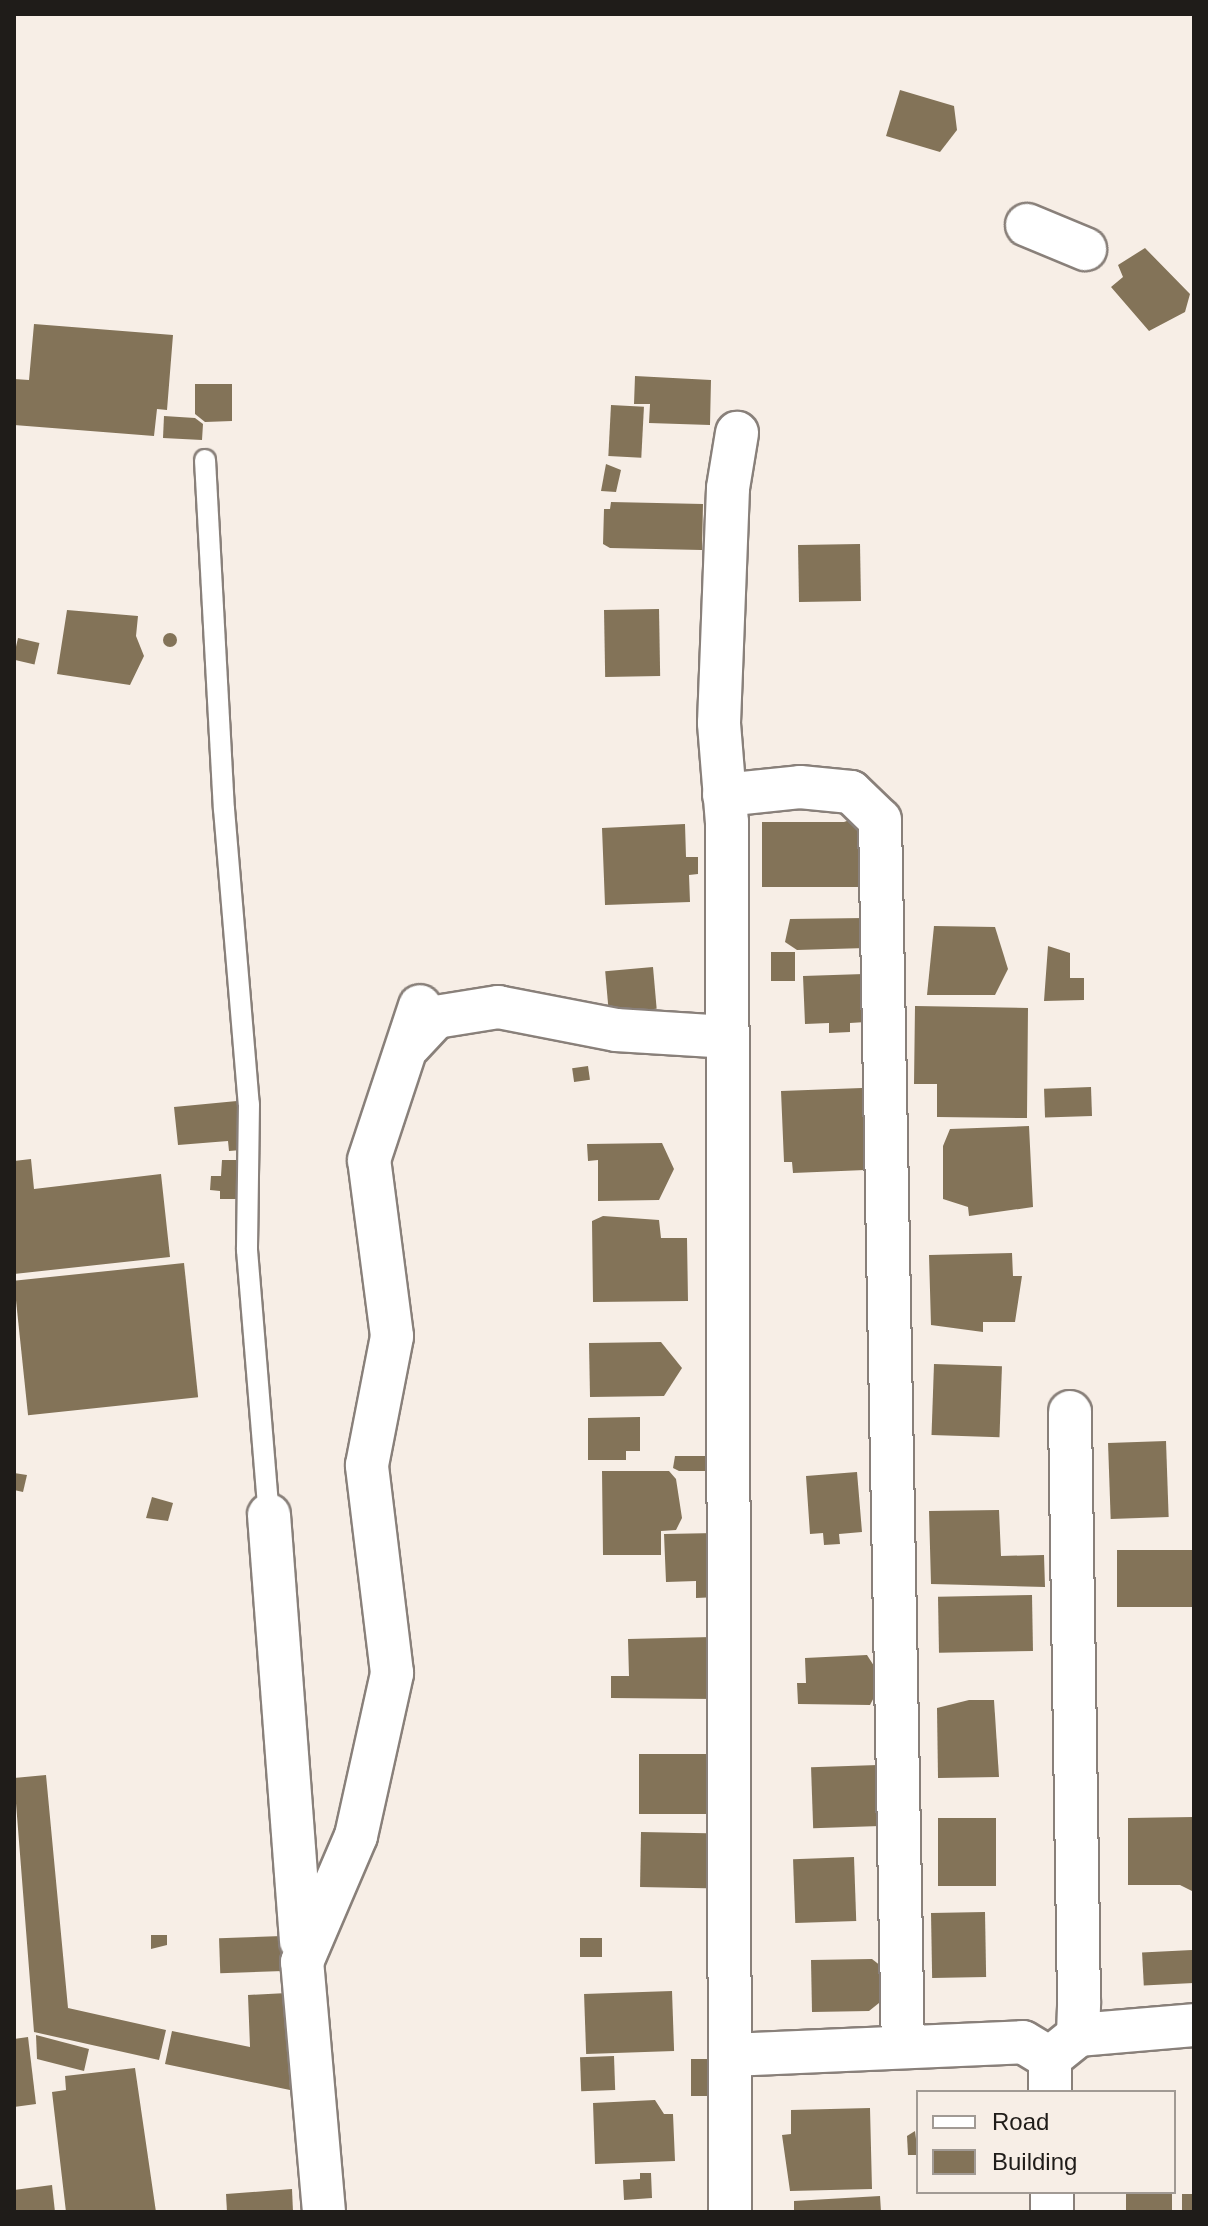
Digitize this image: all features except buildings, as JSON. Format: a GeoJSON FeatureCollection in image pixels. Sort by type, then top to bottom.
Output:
{"type":"FeatureCollection","features":[{"type":"Feature","properties":{"kind":"street"},"geometry":{"type":"LineString","coordinates":[[1027,225],[1085,249]]}},
{"type":"Feature","properties":{"kind":"street"},"geometry":{"type":"LineString","coordinates":[[730,2212],[723,569],[737,433]]}},
{"type":"Feature","properties":{"kind":"street"},"geometry":{"type":"LineString","coordinates":[[724,795],[800,787],[851,792],[880,820],[903,2047]]}},
{"type":"Feature","properties":{"kind":"street"},"geometry":{"type":"LineString","coordinates":[[302,1962],[356,1836],[392,1673],[367,1465],[392,1336],[369,1160],[415,1026],[436,1017],[498,1007],[616,1030],[726,1037]]}},
{"type":"Feature","properties":{"kind":"street"},"geometry":{"type":"LineString","coordinates":[[1059,2061],[1070,1412]]}},
{"type":"Feature","properties":{"kind":"street"},"geometry":{"type":"LineString","coordinates":[[269,1515],[324,2212]]}},
{"type":"Feature","properties":{"kind":"street"},"geometry":{"type":"LineString","coordinates":[[730,2055],[1023,2042],[1059,2061],[1194,2025]]}},
{"type":"Feature","properties":{"kind":"lane"},"geometry":{"type":"LineString","coordinates":[[205,460],[224,809],[249,1104],[247,1250],[269,1515]]}}]}
